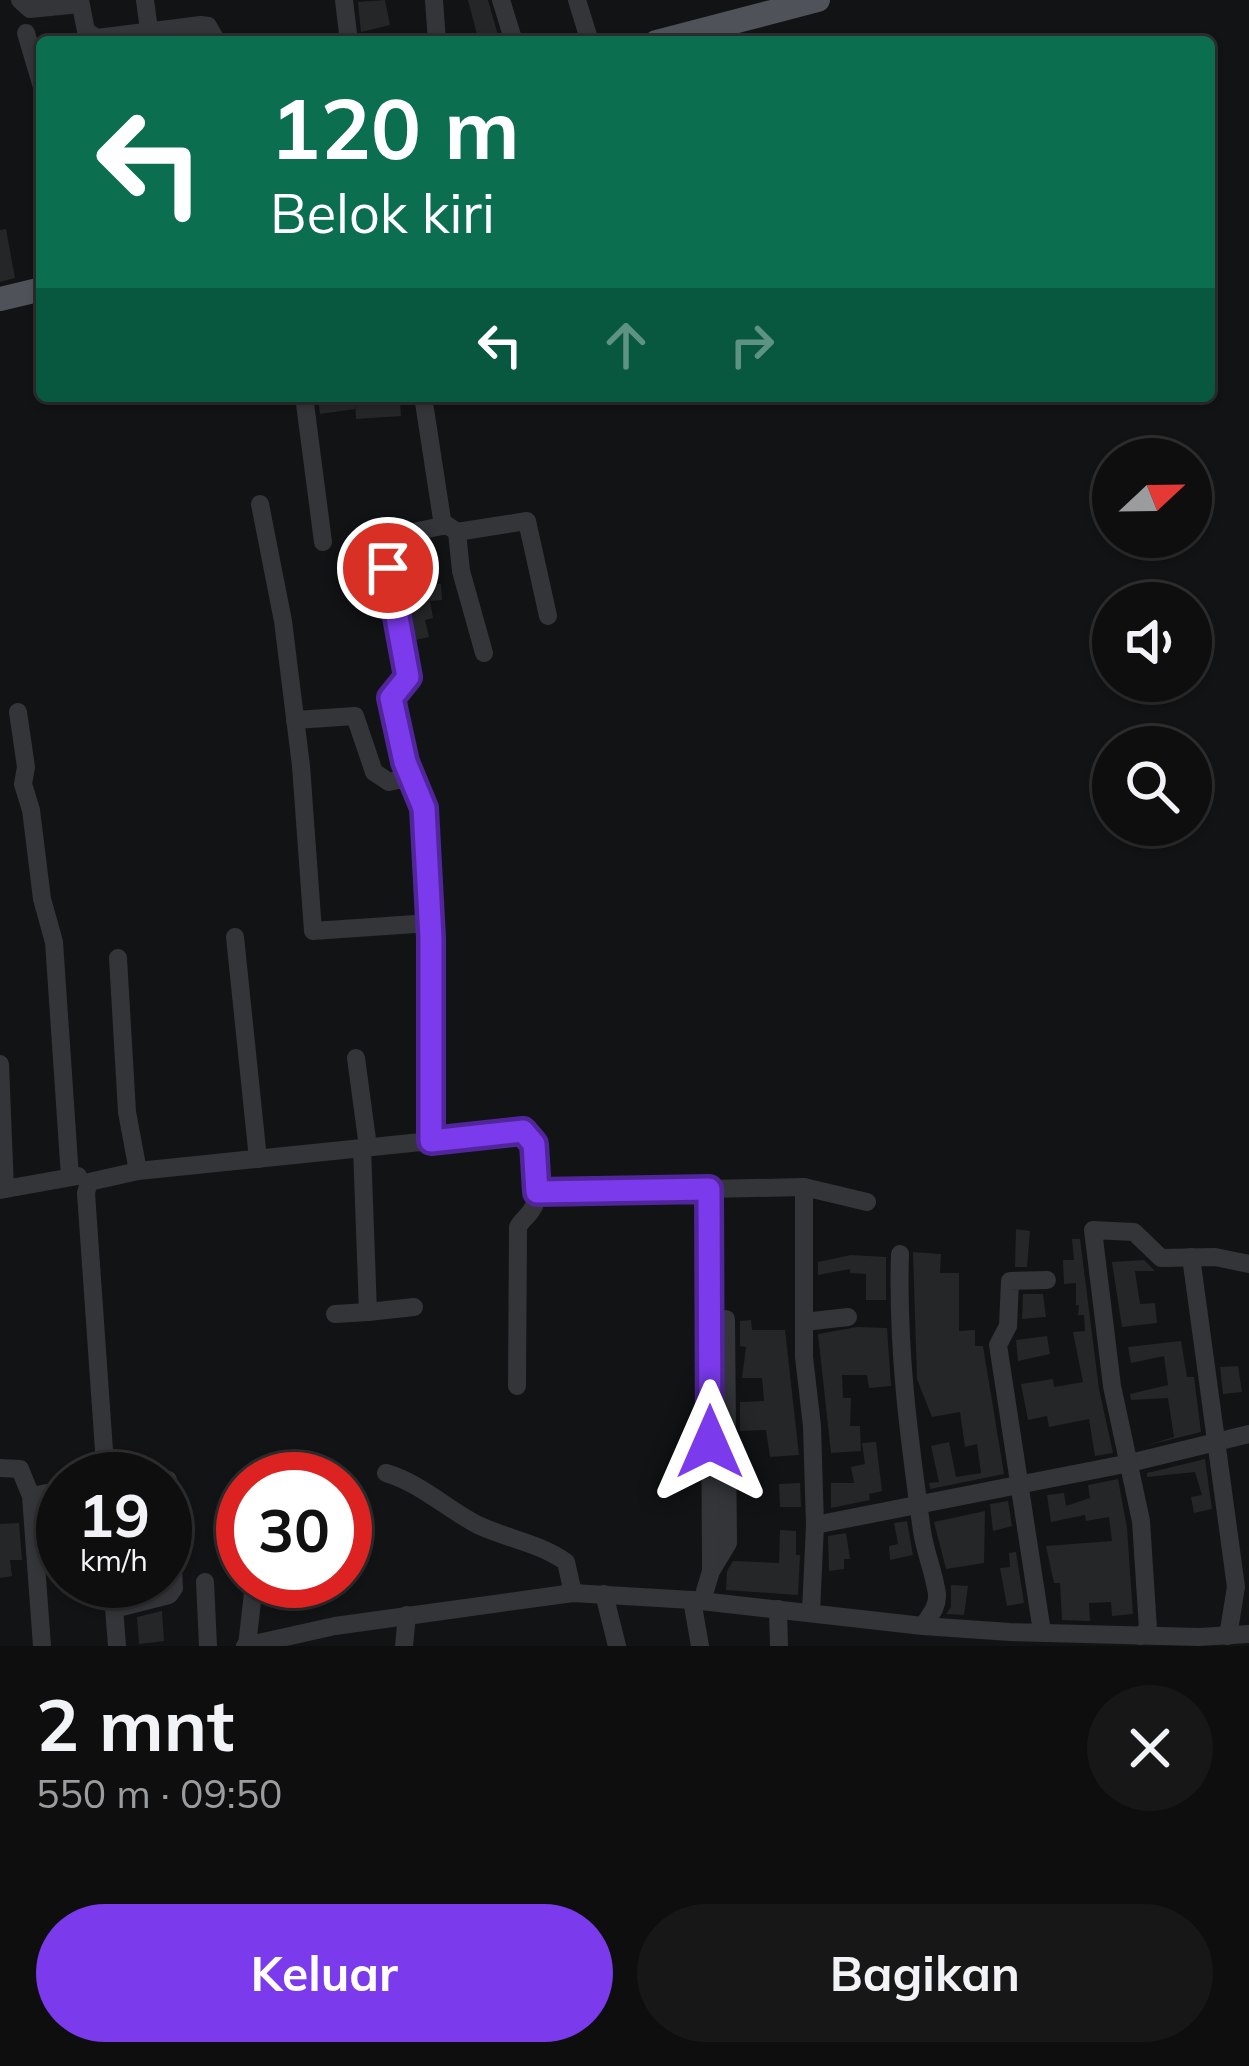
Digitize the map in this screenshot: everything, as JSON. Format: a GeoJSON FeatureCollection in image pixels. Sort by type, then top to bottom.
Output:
{"type":"FeatureCollection","features":[{"type":"Feature","properties":{"kind":"main road"},"geometry":{"type":"LineString","coordinates":[[679,36],[818,0]]}},
{"type":"Feature","properties":{"kind":"main road"},"geometry":{"type":"LineString","coordinates":[[0,299],[36,290]]}},
{"type":"Feature","properties":{"kind":"street"},"geometry":{"type":"LineString","coordinates":[[20,0],[30,9],[80,2],[86,31],[94,36]]}},
{"type":"Feature","properties":{"kind":"street"},"geometry":{"type":"LineString","coordinates":[[145,0],[149,30]]}},
{"type":"Feature","properties":{"kind":"street"},"geometry":{"type":"LineString","coordinates":[[344,0],[349,36]]}},
{"type":"Feature","properties":{"kind":"street"},"geometry":{"type":"LineString","coordinates":[[434,0],[437,36]]}},
{"type":"Feature","properties":{"kind":"street"},"geometry":{"type":"LineString","coordinates":[[500,0],[512,36]]}},
{"type":"Feature","properties":{"kind":"street"},"geometry":{"type":"LineString","coordinates":[[577,0],[588,36]]}},
{"type":"Feature","properties":{"kind":"street"},"geometry":{"type":"LineString","coordinates":[[110,36],[208,26],[214,36]]}},
{"type":"Feature","properties":{"kind":"street"},"geometry":{"type":"LineString","coordinates":[[26,33],[36,67]]}},
{"type":"Feature","properties":{"kind":"street"},"geometry":{"type":"LineString","coordinates":[[305,402],[323,542]]}},
{"type":"Feature","properties":{"kind":"street"},"geometry":{"type":"LineString","coordinates":[[424,402],[450,529],[484,653]]}},
{"type":"Feature","properties":{"kind":"street"},"geometry":{"type":"LineString","coordinates":[[260,504],[283,621],[313,931],[430,923]]}},
{"type":"Feature","properties":{"kind":"street"},"geometry":{"type":"LineString","coordinates":[[431,1141],[424,808],[397,734],[391,698],[408,677],[382,542],[384,538],[527,521],[548,616]]}},
{"type":"Feature","properties":{"kind":"street"},"geometry":{"type":"LineString","coordinates":[[18,712],[26,767],[23,784],[32,810],[42,899],[54,942],[70,1177]]}},
{"type":"Feature","properties":{"kind":"street"},"geometry":{"type":"LineString","coordinates":[[295,720],[355,716],[374,772],[388,782],[411,776]]}},
{"type":"Feature","properties":{"kind":"street"},"geometry":{"type":"LineString","coordinates":[[235,937],[258,1159]]}},
{"type":"Feature","properties":{"kind":"street"},"geometry":{"type":"LineString","coordinates":[[118,958],[127,1112],[138,1171]]}},
{"type":"Feature","properties":{"kind":"street"},"geometry":{"type":"LineString","coordinates":[[356,1058],[364,1148],[368,1312]]}},
{"type":"Feature","properties":{"kind":"street"},"geometry":{"type":"LineString","coordinates":[[0,1064],[3,1190],[70,1177],[523,1131],[534,1144],[537,1192],[531,1212],[518,1227],[517,1386]]}},
{"type":"Feature","properties":{"kind":"street"},"geometry":{"type":"LineString","coordinates":[[96,1177],[86,1193],[104,1452]]}},
{"type":"Feature","properties":{"kind":"street"},"geometry":{"type":"LineString","coordinates":[[537,1192],[804,1187],[867,1202]]}},
{"type":"Feature","properties":{"kind":"street"},"geometry":{"type":"LineString","coordinates":[[804,1187],[804,1322],[815,1525],[812,1612]]}},
{"type":"Feature","properties":{"kind":"street"},"geometry":{"type":"LineString","coordinates":[[709,1189],[719,1484]]}},
{"type":"Feature","properties":{"kind":"street"},"geometry":{"type":"LineString","coordinates":[[1140,1636],[1148,1629],[1147,1567],[1112,1386],[1093,1231],[1134,1232],[1161,1258],[1216,1257],[1249,1264]]}},
{"type":"Feature","properties":{"kind":"street"},"geometry":{"type":"LineString","coordinates":[[900,1254],[898,1321],[925,1551],[937,1593],[936,1606],[923,1626]]}},
{"type":"Feature","properties":{"kind":"street"},"geometry":{"type":"LineString","coordinates":[[252,1608],[246,1646],[298,1640],[407,1615],[573,1593],[812,1612],[1012,1639],[1042,1632],[1200,1642],[1239,1635],[1191,1257]]}},
{"type":"Feature","properties":{"kind":"street"},"geometry":{"type":"LineString","coordinates":[[1042,1632],[998,1345],[1009,1326],[1010,1281],[1047,1280]]}},
{"type":"Feature","properties":{"kind":"street"},"geometry":{"type":"LineString","coordinates":[[335,1314],[414,1306]]}},
{"type":"Feature","properties":{"kind":"street"},"geometry":{"type":"LineString","coordinates":[[804,1322],[848,1317]]}},
{"type":"Feature","properties":{"kind":"street"},"geometry":{"type":"LineString","coordinates":[[700,1646],[697,1600],[718,1562],[726,1319]]}},
{"type":"Feature","properties":{"kind":"street"},"geometry":{"type":"LineString","coordinates":[[815,1525],[1130,1463],[1249,1434]]}},
{"type":"Feature","properties":{"kind":"street"},"geometry":{"type":"LineString","coordinates":[[0,1468],[20,1469],[31,1496],[42,1646]]}},
{"type":"Feature","properties":{"kind":"street"},"geometry":{"type":"LineString","coordinates":[[386,1473],[474,1523],[515,1541],[544,1546],[566,1562],[573,1593]]}},
{"type":"Feature","properties":{"kind":"street"},"geometry":{"type":"LineString","coordinates":[[31,1496],[36,1495]]}},
{"type":"Feature","properties":{"kind":"street"},"geometry":{"type":"LineString","coordinates":[[205,1582],[208,1646]]}},
{"type":"Feature","properties":{"kind":"street"},"geometry":{"type":"LineString","coordinates":[[604,1594],[617,1646]]}},
{"type":"Feature","properties":{"kind":"street"},"geometry":{"type":"LineString","coordinates":[[117,1646],[114,1610],[121,1608]]}},
{"type":"Feature","properties":{"kind":"street"},"geometry":{"type":"LineString","coordinates":[[778,1609],[779,1646]]}},
{"type":"Feature","properties":{"kind":"street"},"geometry":{"type":"LineString","coordinates":[[404,1646],[407,1615]]}},
{"type":"Feature","properties":{"kind":"building"},"geometry":{"type":"Polygon","coordinates":[[[385,0],[390,25],[361,32],[358,2],[385,0]]]}},
{"type":"Feature","properties":{"kind":"building"},"geometry":{"type":"Polygon","coordinates":[[[468,0],[488,0],[498,36],[477,36],[468,0]]]}},
{"type":"Feature","properties":{"kind":"building"},"geometry":{"type":"Polygon","coordinates":[[[6,229],[15,278],[0,282],[0,230],[6,229]]]}},
{"type":"Feature","properties":{"kind":"building"},"geometry":{"type":"Polygon","coordinates":[[[318,402],[355,402],[355,409],[320,414],[318,402]]]}},
{"type":"Feature","properties":{"kind":"building"},"geometry":{"type":"Polygon","coordinates":[[[355,402],[400,402],[401,416],[356,419],[355,402]]]}},
{"type":"Feature","properties":{"kind":"building"},"geometry":{"type":"Polygon","coordinates":[[[419,584],[441,584],[442,600],[430,601],[433,618],[425,620],[429,637],[415,640],[410,609],[421,607],[419,584]]]}},
{"type":"Feature","properties":{"kind":"building"},"geometry":{"type":"Polygon","coordinates":[[[1016,1229],[1030,1231],[1027,1267],[1015,1267],[1016,1229]]]}},
{"type":"Feature","properties":{"kind":"building"},"geometry":{"type":"Polygon","coordinates":[[[1072,1239],[1080,1239],[1099,1389],[1113,1453],[1095,1456],[1089,1419],[1049,1427],[1047,1416],[1028,1420],[1021,1384],[1053,1379],[1054,1387],[1083,1382],[1073,1332],[1085,1331],[1084,1315],[1078,1315],[1076,1283],[1064,1284],[1063,1260],[1074,1260],[1072,1239]]]}},
{"type":"Feature","properties":{"kind":"building"},"geometry":{"type":"Polygon","coordinates":[[[913,1252],[941,1254],[940,1273],[959,1273],[959,1331],[975,1330],[975,1346],[983,1346],[1004,1474],[930,1489],[929,1483],[939,1482],[931,1446],[949,1442],[956,1477],[981,1473],[977,1444],[965,1447],[960,1412],[932,1417],[917,1379],[913,1252]]]}},
{"type":"Feature","properties":{"kind":"building"},"geometry":{"type":"Polygon","coordinates":[[[851,1255],[886,1257],[886,1300],[866,1300],[866,1274],[850,1273],[850,1269],[818,1275],[818,1262],[851,1255]]]}},
{"type":"Feature","properties":{"kind":"building"},"geometry":{"type":"Polygon","coordinates":[[[1144,1260],[1155,1271],[1135,1271],[1140,1304],[1155,1303],[1157,1323],[1122,1327],[1112,1262],[1144,1260]]]}},
{"type":"Feature","properties":{"kind":"building"},"geometry":{"type":"Polygon","coordinates":[[[1023,1294],[1043,1294],[1046,1317],[1022,1319],[1023,1294]]]}},
{"type":"Feature","properties":{"kind":"building"},"geometry":{"type":"Polygon","coordinates":[[[751,1320],[752,1330],[785,1330],[799,1455],[770,1457],[766,1430],[740,1431],[740,1402],[764,1401],[762,1378],[742,1378],[746,1347],[740,1346],[740,1321],[751,1320]]]}},
{"type":"Feature","properties":{"kind":"building"},"geometry":{"type":"Polygon","coordinates":[[[887,1328],[891,1386],[869,1388],[867,1375],[842,1375],[843,1398],[851,1398],[850,1426],[860,1426],[861,1451],[831,1453],[818,1334],[887,1328]]]}},
{"type":"Feature","properties":{"kind":"building"},"geometry":{"type":"Polygon","coordinates":[[[1047,1336],[1050,1354],[1018,1361],[1016,1340],[1047,1336]]]}},
{"type":"Feature","properties":{"kind":"building"},"geometry":{"type":"Polygon","coordinates":[[[1181,1341],[1187,1377],[1194,1377],[1201,1432],[1144,1446],[1174,1437],[1168,1398],[1131,1400],[1130,1394],[1168,1385],[1164,1356],[1131,1363],[1128,1347],[1181,1341]]]}},
{"type":"Feature","properties":{"kind":"building"},"geometry":{"type":"Polygon","coordinates":[[[1238,1366],[1242,1392],[1223,1394],[1220,1367],[1238,1366]]]}},
{"type":"Feature","properties":{"kind":"building"},"geometry":{"type":"Polygon","coordinates":[[[876,1442],[882,1491],[869,1494],[870,1500],[831,1508],[831,1483],[854,1483],[851,1467],[865,1464],[862,1443],[876,1442]]]}},
{"type":"Feature","properties":{"kind":"building"},"geometry":{"type":"Polygon","coordinates":[[[1205,1459],[1212,1509],[1194,1513],[1191,1497],[1202,1495],[1195,1472],[1147,1477],[1147,1473],[1205,1459]]]}},
{"type":"Feature","properties":{"kind":"building"},"geometry":{"type":"Polygon","coordinates":[[[1118,1479],[1133,1614],[1112,1616],[1111,1602],[1089,1603],[1090,1621],[1062,1620],[1060,1583],[1054,1583],[1046,1546],[1112,1541],[1109,1517],[1086,1521],[1085,1515],[1051,1522],[1047,1495],[1064,1493],[1066,1506],[1090,1498],[1088,1485],[1118,1479]]]}},
{"type":"Feature","properties":{"kind":"building"},"geometry":{"type":"Polygon","coordinates":[[[800,1483],[801,1507],[780,1507],[779,1484],[800,1483]]]}},
{"type":"Feature","properties":{"kind":"building"},"geometry":{"type":"Polygon","coordinates":[[[1008,1501],[1012,1526],[993,1531],[990,1504],[1008,1501]]]}},
{"type":"Feature","properties":{"kind":"building"},"geometry":{"type":"Polygon","coordinates":[[[985,1511],[984,1563],[946,1569],[934,1522],[985,1511]]]}},
{"type":"Feature","properties":{"kind":"building"},"geometry":{"type":"Polygon","coordinates":[[[907,1521],[913,1555],[890,1560],[889,1546],[898,1544],[894,1523],[907,1521]]]}},
{"type":"Feature","properties":{"kind":"building"},"geometry":{"type":"Polygon","coordinates":[[[19,1523],[22,1560],[10,1560],[12,1576],[0,1578],[0,1524],[19,1523]]]}},
{"type":"Feature","properties":{"kind":"building"},"geometry":{"type":"Polygon","coordinates":[[[780,1530],[796,1531],[798,1595],[726,1590],[733,1561],[779,1563],[780,1530]]]}},
{"type":"Feature","properties":{"kind":"building"},"geometry":{"type":"Polygon","coordinates":[[[846,1533],[850,1559],[844,1559],[844,1569],[829,1571],[828,1536],[846,1533]]]}},
{"type":"Feature","properties":{"kind":"building"},"geometry":{"type":"Polygon","coordinates":[[[1016,1552],[1024,1603],[1007,1606],[1000,1568],[1010,1567],[1009,1553],[1016,1552]]]}},
{"type":"Feature","properties":{"kind":"building"},"geometry":{"type":"Polygon","coordinates":[[[951,1585],[968,1586],[964,1615],[946,1614],[951,1607],[951,1585]]]}},
{"type":"Feature","properties":{"kind":"building"},"geometry":{"type":"Polygon","coordinates":[[[162,1611],[164,1641],[139,1644],[137,1617],[162,1611]]]}},
{"type":"Feature","properties":{"kind":"route"},"geometry":{"type":"LineString","coordinates":[[388,568],[408,677],[391,698],[405,762],[424,808],[431,938],[431,1141],[523,1131],[534,1144],[537,1192],[709,1189],[710,1442]]}}]}
